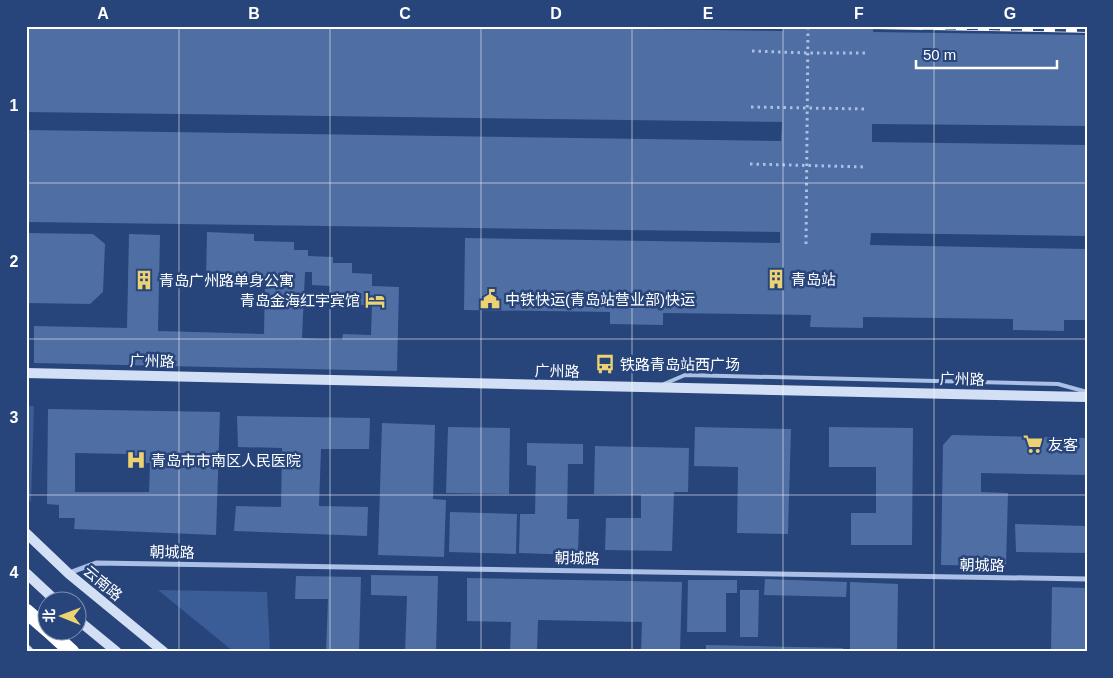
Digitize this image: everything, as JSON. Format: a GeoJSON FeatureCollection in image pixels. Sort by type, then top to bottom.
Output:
{"type":"FeatureCollection","features":[{"type":"Feature","properties":{"kind":"highway"},"geometry":{"type":"LineString","coordinates":[[26,610],[38,621]]}},
{"type":"Feature","properties":{"kind":"street","name":"广州路"},"geometry":{"type":"LineString","coordinates":[[26,374],[1087,397]]}},
{"type":"Feature","properties":{"kind":"street","name":"云南路"},"geometry":{"type":"LineString","coordinates":[[26,533],[69,574],[164,652]]}},
{"type":"Feature","properties":{"kind":"street","name":"朝城路"},"geometry":{"type":"LineString","coordinates":[[69,574],[96,564],[1087,579]]}},
{"type":"Feature","properties":{"kind":"street"},"geometry":{"type":"LineString","coordinates":[[26,573],[44,590]]}},
{"type":"Feature","properties":{"kind":"street"},"geometry":{"type":"LineString","coordinates":[[88,628],[117,652]]}},
{"type":"Feature","properties":{"kind":"street"},"geometry":{"type":"LineString","coordinates":[[26,649],[29,652]]}},
{"type":"Feature","properties":{"kind":"lane"},"geometry":{"type":"LineString","coordinates":[[653,388],[685,375],[1058,384],[1087,392]]}},
{"type":"Feature","properties":{"kind":"path"},"geometry":{"type":"LineString","coordinates":[[806,244],[808,26]]}},
{"type":"Feature","properties":{"kind":"path"},"geometry":{"type":"LineString","coordinates":[[752,50],[866,52]]}},
{"type":"Feature","properties":{"kind":"path"},"geometry":{"type":"LineString","coordinates":[[751,107],[866,109]]}},
{"type":"Feature","properties":{"kind":"path"},"geometry":{"type":"LineString","coordinates":[[750,164],[866,167]]}},
{"type":"Feature","properties":{"kind":"shaded area"},"geometry":{"type":"Polygon","coordinates":[[[26,406],[34,406],[31,502],[26,496],[26,406]]]}},
{"type":"Feature","properties":{"kind":"shaded area"},"geometry":{"type":"Polygon","coordinates":[[[158,590],[267,592],[270,652],[234,652],[158,590]]]}},
{"type":"Feature","properties":{"kind":"building"},"geometry":{"type":"Polygon","coordinates":[[[26,26],[453,26],[783,31],[783,26],[874,26],[873,32],[1087,35],[1087,126],[872,124],[872,142],[1087,145],[1087,236],[871,233],[870,245],[1087,249],[1087,320],[1064,320],[1064,331],[1013,330],[1013,319],[863,317],[863,328],[810,327],[811,315],[663,313],[663,325],[610,324],[610,312],[464,310],[465,238],[780,243],[780,232],[26,222],[26,130],[781,141],[782,122],[26,112],[26,26]]]}},
{"type":"Feature","properties":{"kind":"building","name":"青岛金海红宇宾馆"},"geometry":{"type":"Polygon","coordinates":[[[207,232],[254,234],[254,241],[294,242],[294,250],[308,250],[308,256],[333,257],[333,263],[352,263],[352,273],[372,274],[372,286],[399,287],[397,371],[34,363],[34,326],[127,328],[129,234],[160,235],[158,331],[264,334],[265,283],[206,281],[207,232]],[[305,272],[302,338],[342,340],[343,334],[371,335],[372,305],[350,305],[351,296],[330,295],[330,286],[312,285],[312,272],[305,272]]]}},
{"type":"Feature","properties":{"kind":"building"},"geometry":{"type":"Polygon","coordinates":[[[26,233],[93,234],[105,244],[103,292],[90,304],[26,303],[26,233]]]}},
{"type":"Feature","properties":{"kind":"building","name":"青岛市市南区人民医院"},"geometry":{"type":"Polygon","coordinates":[[[48,409],[220,412],[216,535],[74,529],[75,518],[59,518],[59,505],[47,504],[48,409]],[[75,453],[75,492],[149,492],[150,463],[128,464],[127,454],[75,453]]]}},
{"type":"Feature","properties":{"kind":"building"},"geometry":{"type":"Polygon","coordinates":[[[237,416],[370,418],[369,449],[321,449],[319,506],[368,507],[367,536],[234,531],[236,506],[281,507],[282,448],[238,447],[237,416]]]}},
{"type":"Feature","properties":{"kind":"building"},"geometry":{"type":"Polygon","coordinates":[[[382,423],[435,425],[433,499],[446,500],[444,557],[378,555],[382,423]]]}},
{"type":"Feature","properties":{"kind":"building"},"geometry":{"type":"Polygon","coordinates":[[[448,427],[510,428],[509,494],[446,493],[448,427]]]}},
{"type":"Feature","properties":{"kind":"building"},"geometry":{"type":"Polygon","coordinates":[[[695,427],[791,429],[788,534],[737,533],[738,467],[694,466],[695,427]]]}},
{"type":"Feature","properties":{"kind":"building"},"geometry":{"type":"Polygon","coordinates":[[[829,427],[913,428],[912,545],[851,545],[851,513],[876,513],[876,467],[829,467],[829,427]]]}},
{"type":"Feature","properties":{"kind":"building"},"geometry":{"type":"Polygon","coordinates":[[[952,435],[1087,438],[1087,475],[981,473],[981,492],[1008,493],[1006,566],[941,565],[943,445],[952,435]]]}},
{"type":"Feature","properties":{"kind":"building"},"geometry":{"type":"Polygon","coordinates":[[[527,443],[583,444],[583,464],[568,464],[567,519],[579,519],[578,555],[519,553],[520,514],[535,514],[536,466],[527,465],[527,443]]]}},
{"type":"Feature","properties":{"kind":"building"},"geometry":{"type":"Polygon","coordinates":[[[595,446],[689,448],[688,492],[674,492],[672,551],[605,550],[606,518],[641,518],[641,495],[594,494],[595,446]]]}},
{"type":"Feature","properties":{"kind":"building"},"geometry":{"type":"Polygon","coordinates":[[[450,512],[517,514],[516,554],[449,552],[450,512]]]}},
{"type":"Feature","properties":{"kind":"building"},"geometry":{"type":"Polygon","coordinates":[[[1015,524],[1087,526],[1087,553],[1016,552],[1015,524]]]}},
{"type":"Feature","properties":{"kind":"building"},"geometry":{"type":"Polygon","coordinates":[[[371,575],[438,576],[436,652],[405,652],[407,596],[371,595],[371,575]]]}},
{"type":"Feature","properties":{"kind":"building"},"geometry":{"type":"Polygon","coordinates":[[[296,576],[361,577],[359,652],[326,652],[328,599],[295,599],[296,576]]]}},
{"type":"Feature","properties":{"kind":"building"},"geometry":{"type":"Polygon","coordinates":[[[467,578],[682,582],[680,652],[641,652],[642,622],[538,620],[537,652],[510,652],[511,622],[467,621],[467,578]]]}},
{"type":"Feature","properties":{"kind":"building"},"geometry":{"type":"Polygon","coordinates":[[[765,579],[847,582],[846,597],[764,595],[765,579]]]}},
{"type":"Feature","properties":{"kind":"building"},"geometry":{"type":"Polygon","coordinates":[[[688,580],[737,580],[737,593],[726,593],[726,632],[687,632],[688,580]]]}},
{"type":"Feature","properties":{"kind":"building"},"geometry":{"type":"Polygon","coordinates":[[[850,582],[898,584],[897,652],[850,652],[850,582]]]}},
{"type":"Feature","properties":{"kind":"building"},"geometry":{"type":"Polygon","coordinates":[[[1052,587],[1087,588],[1086,652],[1051,652],[1052,587]]]}},
{"type":"Feature","properties":{"kind":"building"},"geometry":{"type":"Polygon","coordinates":[[[740,590],[759,590],[758,637],[740,637],[740,590]]]}},
{"type":"Feature","properties":{"kind":"building"},"geometry":{"type":"Polygon","coordinates":[[[706,645],[843,648],[843,652],[706,652],[706,645]]]}},
{"type":"Feature","properties":{"kind":"railway"},"geometry":{"type":"LineString","coordinates":[[857,26],[1087,30]]}},
{"type":"Feature","properties":{"kind":"place","name":"青岛站"},"geometry":{"type":"Point","coordinates":[776,279]}},
{"type":"Feature","properties":{"kind":"place","name":"青岛广州路单身公寓"},"geometry":{"type":"Point","coordinates":[144,280]}},
{"type":"Feature","properties":{"kind":"place","name":"中铁快运(青岛站营业部)快运"},"geometry":{"type":"Point","coordinates":[490,299]}},
{"type":"Feature","properties":{"kind":"place","name":"青岛金海红宇宾馆"},"geometry":{"type":"Point","coordinates":[375,300]}},
{"type":"Feature","properties":{"kind":"place","name":"铁路青岛站西广场"},"geometry":{"type":"Point","coordinates":[605,364]}},
{"type":"Feature","properties":{"kind":"place","name":"友客"},"geometry":{"type":"Point","coordinates":[1033,444]}},
{"type":"Feature","properties":{"kind":"place","name":"青岛市市南区人民医院"},"geometry":{"type":"Point","coordinates":[136,460]}}]}
